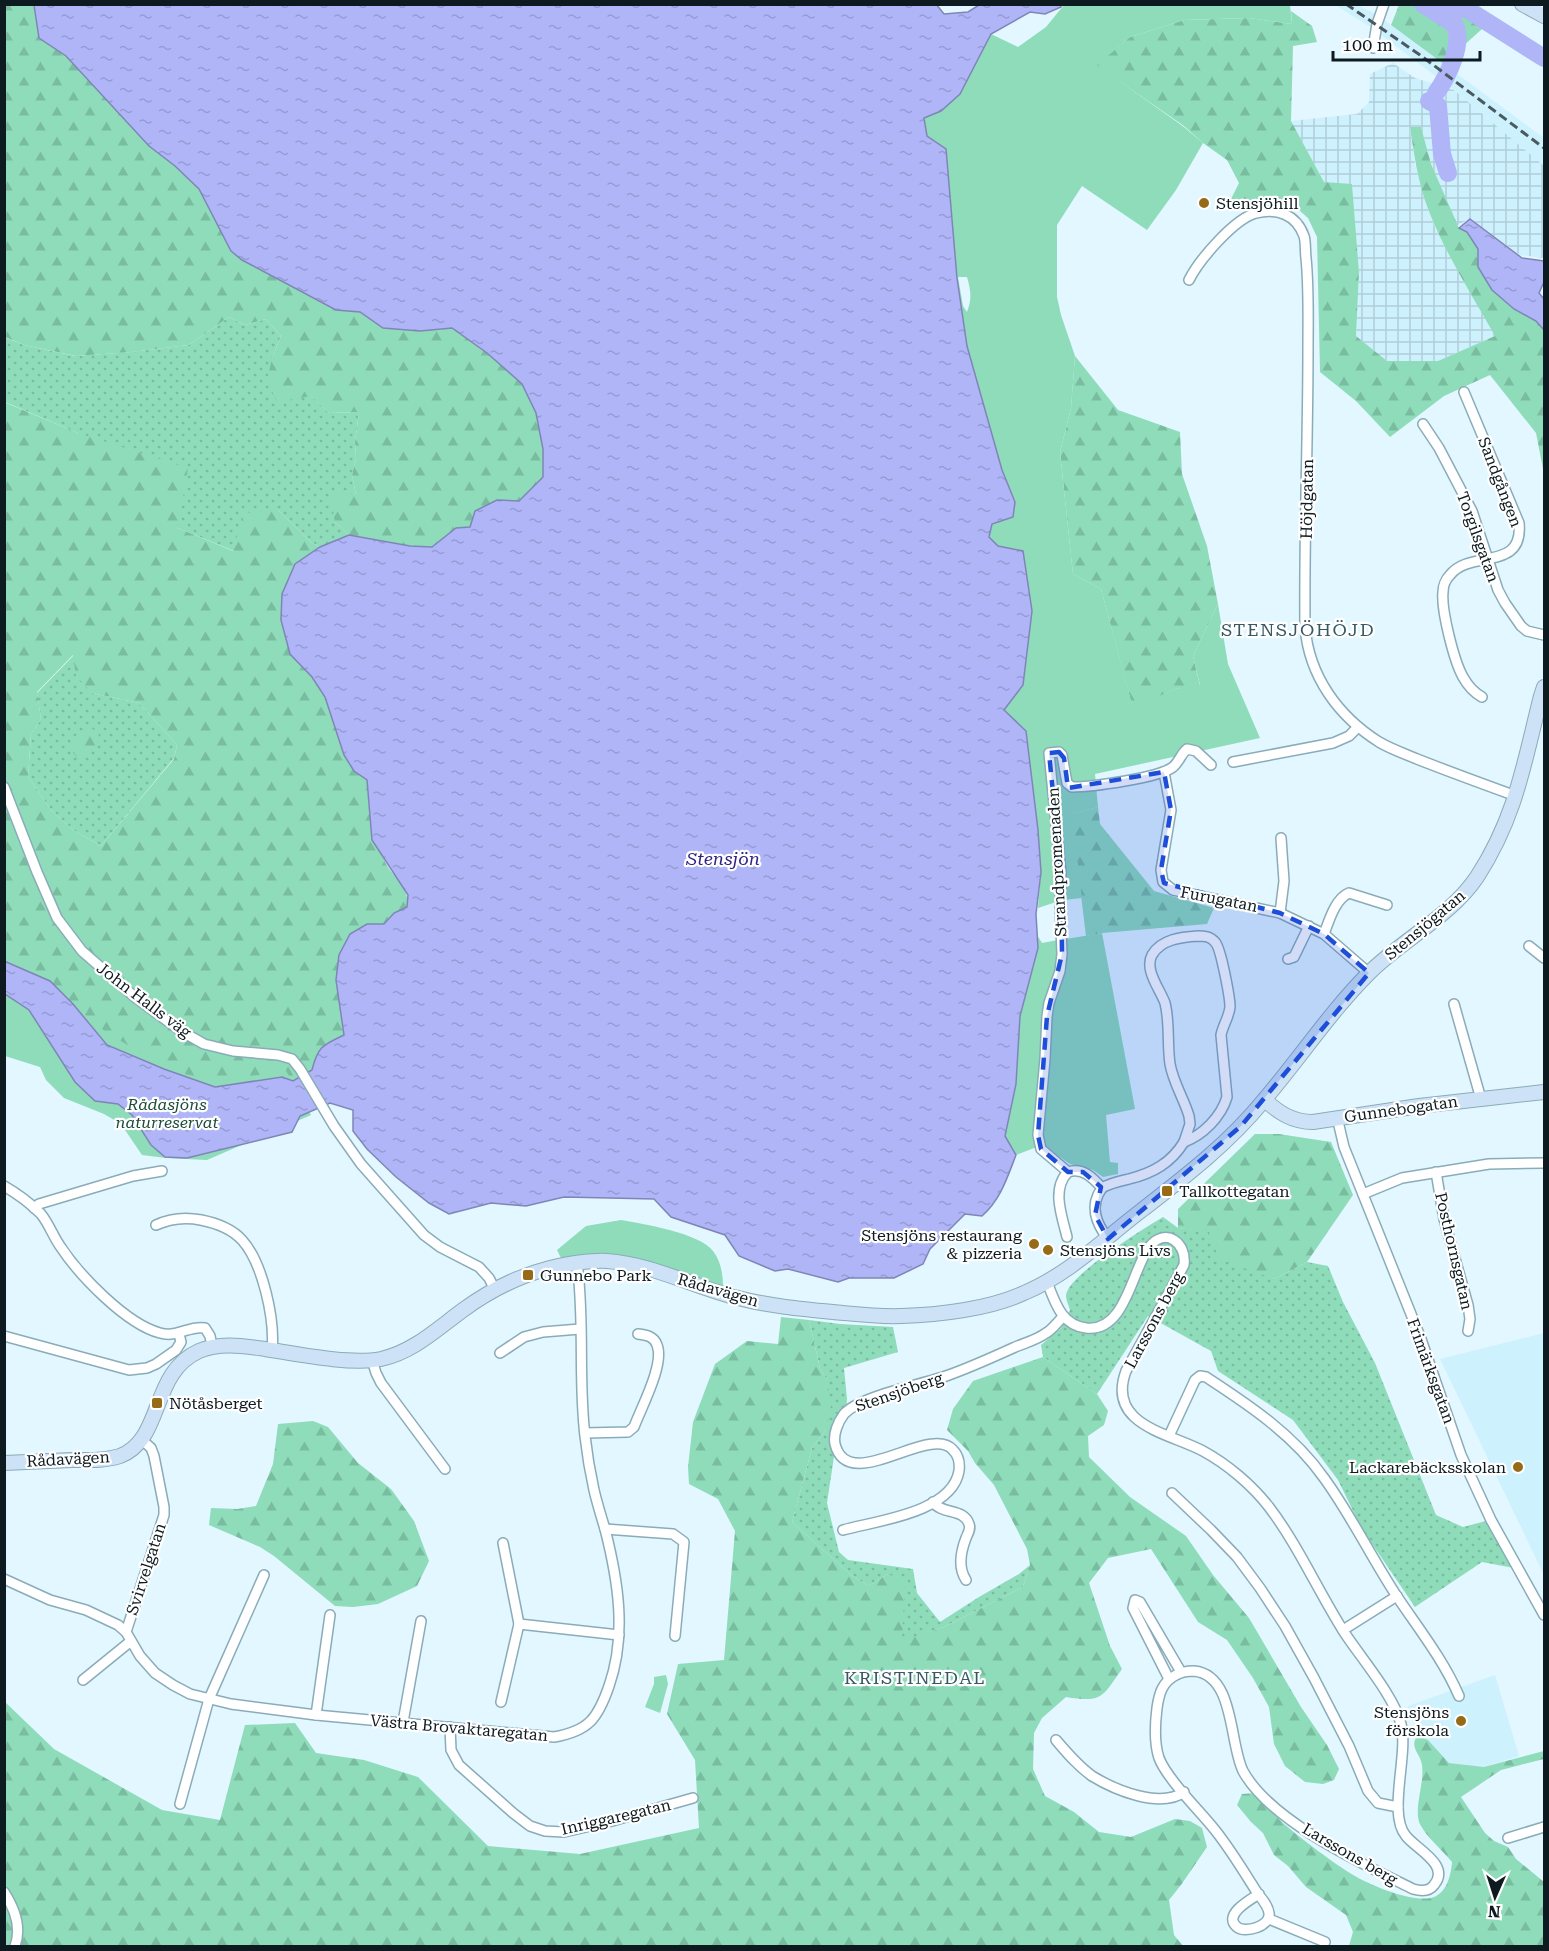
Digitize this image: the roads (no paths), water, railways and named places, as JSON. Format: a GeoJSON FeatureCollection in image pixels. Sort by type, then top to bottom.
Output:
{"type":"FeatureCollection","features":[{"type":"Feature","properties":{"kind":"street"},"geometry":{"type":"LineString","coordinates":[[1373,48],[1377,24],[1384,4]]}},
{"type":"Feature","properties":{"kind":"street"},"geometry":{"type":"LineString","coordinates":[[1522,4],[1545,16]]}},
{"type":"Feature","properties":{"kind":"street","name":"Höjdgatan"},"geometry":{"type":"LineString","coordinates":[[1189,279],[1217,243],[1234,227],[1256,213],[1283,212],[1298,225],[1304,237],[1307,265],[1305,592],[1306,641],[1310,657],[1325,691],[1340,710],[1380,743],[1516,796]]}},
{"type":"Feature","properties":{"kind":"street","name":"Sandgången"},"geometry":{"type":"LineString","coordinates":[[1464,392],[1520,523],[1519,538],[1514,548],[1509,552],[1456,569],[1450,575],[1443,590],[1444,610],[1455,657],[1466,682],[1473,692],[1482,697]]}},
{"type":"Feature","properties":{"kind":"street","name":"Torgilsgatan"},"geometry":{"type":"LineString","coordinates":[[1423,424],[1439,448],[1472,511],[1498,590],[1521,626],[1527,631],[1545,635]]}},
{"type":"Feature","properties":{"kind":"street","name":"Stensjögatan"},"geometry":{"type":"LineString","coordinates":[[1265,1100],[1323,1024],[1369,973],[1408,939],[1454,904],[1479,874],[1500,836],[1516,796],[1540,717],[1545,687]]}},
{"type":"Feature","properties":{"kind":"street"},"geometry":{"type":"LineString","coordinates":[[1233,762],[1333,743],[1350,736],[1358,727]]}},
{"type":"Feature","properties":{"kind":"street"},"geometry":{"type":"LineString","coordinates":[[1164,772],[1173,767],[1187,749],[1196,751],[1211,765]]}},
{"type":"Feature","properties":{"kind":"street","name":"Strandpromenaden"},"geometry":{"type":"LineString","coordinates":[[1068,1172],[1041,1149],[1038,1135],[1047,1016],[1060,971],[1062,954],[1061,873],[1049,753],[1059,752],[1062,755],[1067,783],[1072,787],[1121,781],[1164,772]]}},
{"type":"Feature","properties":{"kind":"street","name":"Furugatan"},"geometry":{"type":"LineString","coordinates":[[1164,772],[1171,810],[1161,870],[1163,882],[1173,890],[1280,913],[1324,934],[1369,973]]}},
{"type":"Feature","properties":{"kind":"street","name":"John Halls väg"},"geometry":{"type":"LineString","coordinates":[[4,787],[53,910],[82,951],[136,998],[204,1044],[233,1052],[285,1056],[292,1059],[325,1113],[361,1164],[424,1235],[440,1247],[479,1267],[489,1278],[495,1290]]}},
{"type":"Feature","properties":{"kind":"street","name":"Furugatan"},"geometry":{"type":"LineString","coordinates":[[1280,913],[1284,881],[1281,838]]}},
{"type":"Feature","properties":{"kind":"street"},"geometry":{"type":"LineString","coordinates":[[1324,934],[1339,900],[1345,894],[1349,893],[1387,905]]}},
{"type":"Feature","properties":{"kind":"street"},"geometry":{"type":"LineString","coordinates":[[1288,959],[1294,957],[1309,926]]}},
{"type":"Feature","properties":{"kind":"street"},"geometry":{"type":"LineString","coordinates":[[1108,1239],[1097,1223],[1095,1215],[1095,1199],[1102,1188],[1154,1171],[1178,1153],[1190,1124],[1170,1065],[1165,1005],[1149,964],[1155,951],[1170,940],[1207,936],[1218,945],[1230,1007],[1221,1035],[1227,1097],[1225,1106],[1209,1125],[1196,1138],[1184,1142]]}},
{"type":"Feature","properties":{"kind":"street"},"geometry":{"type":"LineString","coordinates":[[1529,946],[1545,958]]}},
{"type":"Feature","properties":{"kind":"street"},"geometry":{"type":"LineString","coordinates":[[1454,1004],[1481,1099]]}},
{"type":"Feature","properties":{"kind":"street","name":"Gunnebogatan"},"geometry":{"type":"LineString","coordinates":[[1265,1100],[1280,1113],[1300,1121],[1313,1122],[1545,1092]]}},
{"type":"Feature","properties":{"kind":"street","name":"Rådavägen"},"geometry":{"type":"LineString","coordinates":[[4,1463],[107,1459],[128,1452],[142,1440],[165,1384],[172,1373],[192,1354],[212,1346],[242,1346],[344,1359],[372,1360],[402,1352],[415,1345],[467,1307],[495,1290],[528,1275],[577,1263],[603,1261],[640,1267],[732,1297],[775,1306],[898,1316],[932,1314],[987,1304],[1022,1294],[1047,1282],[1108,1239],[1203,1162],[1265,1100]]}},
{"type":"Feature","properties":{"kind":"street","name":"Frimärksgatan"},"geometry":{"type":"LineString","coordinates":[[1337,1118],[1344,1147],[1421,1339],[1461,1455],[1491,1520],[1545,1615]]}},
{"type":"Feature","properties":{"kind":"street"},"geometry":{"type":"LineString","coordinates":[[1363,1194],[1402,1178],[1436,1172],[1489,1164],[1545,1162]]}},
{"type":"Feature","properties":{"kind":"street"},"geometry":{"type":"LineString","coordinates":[[1067,1237],[1059,1202],[1059,1185],[1064,1177],[1068,1172],[1077,1170],[1089,1175],[1102,1188]]}},
{"type":"Feature","properties":{"kind":"street"},"geometry":{"type":"LineString","coordinates":[[34,1208],[39,1204],[109,1183],[162,1171]]}},
{"type":"Feature","properties":{"kind":"street","name":"Posthornsgatan"},"geometry":{"type":"LineString","coordinates":[[1436,1172],[1444,1219],[1468,1305],[1470,1319],[1468,1330]]}},
{"type":"Feature","properties":{"kind":"street"},"geometry":{"type":"LineString","coordinates":[[4,1186],[25,1199],[45,1219],[60,1246],[75,1266],[117,1308],[143,1327],[166,1335],[179,1334],[195,1327],[205,1328],[212,1346]]}},
{"type":"Feature","properties":{"kind":"street"},"geometry":{"type":"LineString","coordinates":[[156,1225],[174,1219],[193,1218],[222,1227],[241,1239],[254,1258],[261,1278],[271,1320],[272,1350]]}},
{"type":"Feature","properties":{"kind":"street","name":"Larssons berg"},"geometry":{"type":"LineString","coordinates":[[1063,1317],[1069,1323],[1088,1329],[1103,1324],[1113,1317],[1127,1298],[1145,1254],[1155,1241],[1167,1238],[1179,1244],[1184,1253],[1184,1265],[1122,1382],[1121,1392],[1126,1407],[1131,1415],[1150,1428],[1221,1462],[1268,1506],[1300,1556],[1343,1630],[1386,1693],[1398,1715],[1403,1737],[1398,1816],[1403,1834],[1437,1865],[1438,1876],[1431,1888],[1413,1889],[1338,1851],[1298,1825],[1272,1804],[1253,1785],[1243,1770],[1219,1687],[1202,1673],[1181,1672]]}},
{"type":"Feature","properties":{"kind":"street","name":"Västra Brovaktaregatan"},"geometry":{"type":"LineString","coordinates":[[129,1636],[140,1656],[155,1673],[173,1685],[190,1694],[231,1704],[316,1715],[554,1737],[570,1734],[591,1723],[605,1698],[616,1661],[619,1635],[617,1588],[594,1490],[585,1433],[577,1263]]}},
{"type":"Feature","properties":{"kind":"street"},"geometry":{"type":"LineString","coordinates":[[1047,1282],[1063,1317]]}},
{"type":"Feature","properties":{"kind":"street","name":"Stensjöberg"},"geometry":{"type":"LineString","coordinates":[[843,1530],[900,1516],[933,1502],[947,1493],[957,1478],[959,1461],[950,1446],[939,1442],[873,1461],[848,1460],[838,1451],[834,1441],[838,1423],[849,1409],[866,1401],[945,1377],[1039,1337],[1048,1332],[1063,1317]]}},
{"type":"Feature","properties":{"kind":"street"},"geometry":{"type":"LineString","coordinates":[[500,1353],[524,1337],[543,1332],[580,1329]]}},
{"type":"Feature","properties":{"kind":"street"},"geometry":{"type":"LineString","coordinates":[[4,1336],[114,1367],[138,1370],[156,1365],[177,1350],[181,1342],[179,1334]]}},
{"type":"Feature","properties":{"kind":"street"},"geometry":{"type":"LineString","coordinates":[[585,1433],[628,1432],[634,1427],[658,1361],[658,1345],[653,1338],[638,1334]]}},
{"type":"Feature","properties":{"kind":"street"},"geometry":{"type":"LineString","coordinates":[[372,1360],[381,1383],[445,1468]]}},
{"type":"Feature","properties":{"kind":"street"},"geometry":{"type":"LineString","coordinates":[[1169,1436],[1195,1380],[1200,1376],[1206,1377],[1249,1404],[1308,1457],[1324,1478],[1451,1678],[1459,1696]]}},
{"type":"Feature","properties":{"kind":"street","name":"Svirvelgatan"},"geometry":{"type":"LineString","coordinates":[[129,1636],[164,1515],[154,1456],[151,1448],[142,1440]]}},
{"type":"Feature","properties":{"kind":"street"},"geometry":{"type":"LineString","coordinates":[[1172,1493],[1237,1557],[1260,1588],[1285,1626],[1314,1678],[1349,1746],[1368,1791],[1378,1803],[1398,1807]]}},
{"type":"Feature","properties":{"kind":"street"},"geometry":{"type":"LineString","coordinates":[[933,1502],[940,1509],[960,1514],[969,1524],[970,1530],[965,1541],[961,1565],[966,1580]]}},
{"type":"Feature","properties":{"kind":"street"},"geometry":{"type":"LineString","coordinates":[[605,1529],[673,1534],[684,1542],[675,1636]]}},
{"type":"Feature","properties":{"kind":"street"},"geometry":{"type":"LineString","coordinates":[[501,1702],[519,1624],[503,1543]]}},
{"type":"Feature","properties":{"kind":"street"},"geometry":{"type":"LineString","coordinates":[[180,1804],[210,1699],[264,1575]]}},
{"type":"Feature","properties":{"kind":"street"},"geometry":{"type":"LineString","coordinates":[[4,1580],[50,1600],[86,1610],[118,1625],[129,1636],[83,1680]]}},
{"type":"Feature","properties":{"kind":"street"},"geometry":{"type":"LineString","coordinates":[[1343,1630],[1397,1596]]}},
{"type":"Feature","properties":{"kind":"street"},"geometry":{"type":"LineString","coordinates":[[1169,1679],[1134,1608],[1135,1600],[1140,1602],[1181,1672],[1169,1679],[1162,1687],[1158,1703],[1157,1747],[1161,1763],[1233,1852],[1269,1912],[1269,1919]]}},
{"type":"Feature","properties":{"kind":"street"},"geometry":{"type":"LineString","coordinates":[[316,1715],[330,1615]]}},
{"type":"Feature","properties":{"kind":"street"},"geometry":{"type":"LineString","coordinates":[[403,1722],[421,1621]]}},
{"type":"Feature","properties":{"kind":"street"},"geometry":{"type":"LineString","coordinates":[[519,1624],[619,1635]]}},
{"type":"Feature","properties":{"kind":"street","name":"Inriggaregatan"},"geometry":{"type":"LineString","coordinates":[[450,1727],[451,1750],[459,1765],[513,1813],[530,1826],[545,1831],[564,1832],[693,1798]]}},
{"type":"Feature","properties":{"kind":"street"},"geometry":{"type":"LineString","coordinates":[[1056,1740],[1092,1776],[1117,1789],[1160,1800],[1176,1798],[1184,1792]]}},
{"type":"Feature","properties":{"kind":"street"},"geometry":{"type":"LineString","coordinates":[[1508,1838],[1545,1827]]}},
{"type":"Feature","properties":{"kind":"street"},"geometry":{"type":"LineString","coordinates":[[4,1892],[17,1919],[15,1947]]}},
{"type":"Feature","properties":{"kind":"street"},"geometry":{"type":"LineString","coordinates":[[1259,1894],[1238,1908],[1234,1923],[1248,1929],[1263,1924],[1269,1919]]}},
{"type":"Feature","properties":{"kind":"street"},"geometry":{"type":"LineString","coordinates":[[1269,1919],[1325,1942]]}},
{"type":"Feature","properties":{"kind":"water","name":"Stensjön"},"geometry":{"type":"Polygon","coordinates":[[[936,4],[944,14],[968,12],[979,5],[1061,5],[1045,14],[1030,12],[991,34],[960,94],[941,111],[924,118],[927,136],[946,149],[957,278],[967,346],[1002,470],[1015,502],[1013,517],[992,524],[989,537],[998,546],[1023,551],[1032,611],[1023,685],[1004,710],[1026,731],[1041,872],[1036,914],[1038,948],[1020,1016],[1016,1084],[1005,1136],[1016,1155],[1003,1188],[994,1203],[982,1216],[965,1214],[930,1249],[923,1264],[894,1278],[849,1278],[838,1282],[788,1269],[775,1271],[739,1256],[725,1235],[671,1217],[654,1199],[564,1197],[526,1206],[491,1203],[449,1214],[429,1203],[396,1177],[367,1149],[353,1131],[353,1110],[330,1103],[300,1116],[292,1132],[187,1158],[165,1157],[151,1145],[132,1115],[118,1104],[95,1101],[75,1082],[29,1010],[5,994],[4,961],[50,981],[73,1004],[107,1045],[164,1069],[215,1087],[282,1077],[293,1081],[312,1070],[322,1047],[344,1035],[336,980],[339,955],[350,934],[367,924],[384,924],[394,913],[407,907],[408,895],[372,840],[367,780],[354,771],[344,755],[325,697],[312,677],[290,654],[281,620],[282,594],[295,564],[320,547],[349,535],[410,546],[432,547],[456,528],[470,527],[475,511],[497,500],[519,501],[543,477],[543,449],[536,413],[522,384],[487,353],[452,328],[420,331],[383,328],[360,312],[336,310],[242,260],[231,251],[199,189],[149,146],[66,56],[39,38],[34,5],[936,4]]]}},
{"type":"Feature","properties":{"kind":"water"},"geometry":{"type":"Polygon","coordinates":[[[1470,219],[1522,258],[1544,261],[1544,282],[1539,293],[1544,299],[1544,330],[1536,321],[1514,309],[1492,290],[1478,267],[1478,249],[1467,232],[1459,228],[1470,219]]]}},
{"type":"Feature","properties":{"kind":"waterway"},"geometry":{"type":"LineString","coordinates":[[1423,4],[1454,24],[1457,32],[1453,60],[1436,93]]}},
{"type":"Feature","properties":{"kind":"waterway"},"geometry":{"type":"LineString","coordinates":[[1437,13],[1465,8],[1544,58]]}},
{"type":"Feature","properties":{"kind":"waterway"},"geometry":{"type":"LineString","coordinates":[[1429,101],[1438,106],[1442,154],[1448,173]]}},
{"type":"Feature","properties":{"kind":"railway"},"geometry":{"type":"LineString","coordinates":[[1346,4],[1420,55],[1544,148]]}},
{"type":"Feature","properties":{"kind":"place","name":"Stensjöhill"},"geometry":{"type":"Point","coordinates":[1204,203]}},
{"type":"Feature","properties":{"kind":"place","name":"Tallkottegatan"},"geometry":{"type":"Point","coordinates":[1167,1191]}},
{"type":"Feature","properties":{"kind":"place","name":"Stensjöns restaurang & pizzeria"},"geometry":{"type":"Point","coordinates":[1034,1244]}},
{"type":"Feature","properties":{"kind":"place","name":"Stensjöns Livs"},"geometry":{"type":"Point","coordinates":[1048,1250]}},
{"type":"Feature","properties":{"kind":"place","name":"Gunnebo Park"},"geometry":{"type":"Point","coordinates":[528,1275]}},
{"type":"Feature","properties":{"kind":"place","name":"Nötåsberget"},"geometry":{"type":"Point","coordinates":[157,1403]}},
{"type":"Feature","properties":{"kind":"place","name":"Lackarebäcksskolan"},"geometry":{"type":"Point","coordinates":[1518,1467]}},
{"type":"Feature","properties":{"kind":"place","name":"Stensjöns förskola"},"geometry":{"type":"Point","coordinates":[1461,1721]}},
{"type":"Feature","properties":{"kind":"district","name":"STENSJÖHÖJD"},"geometry":{"type":"Point","coordinates":[1298,629]}},
{"type":"Feature","properties":{"kind":"district","name":"KRISTINEDAL"},"geometry":{"type":"Point","coordinates":[915,1677]}},
{"type":"Feature","properties":{"kind":"park label","name":"Rådasjöns naturreservat"},"geometry":{"type":"Point","coordinates":[167,1113]}}]}
